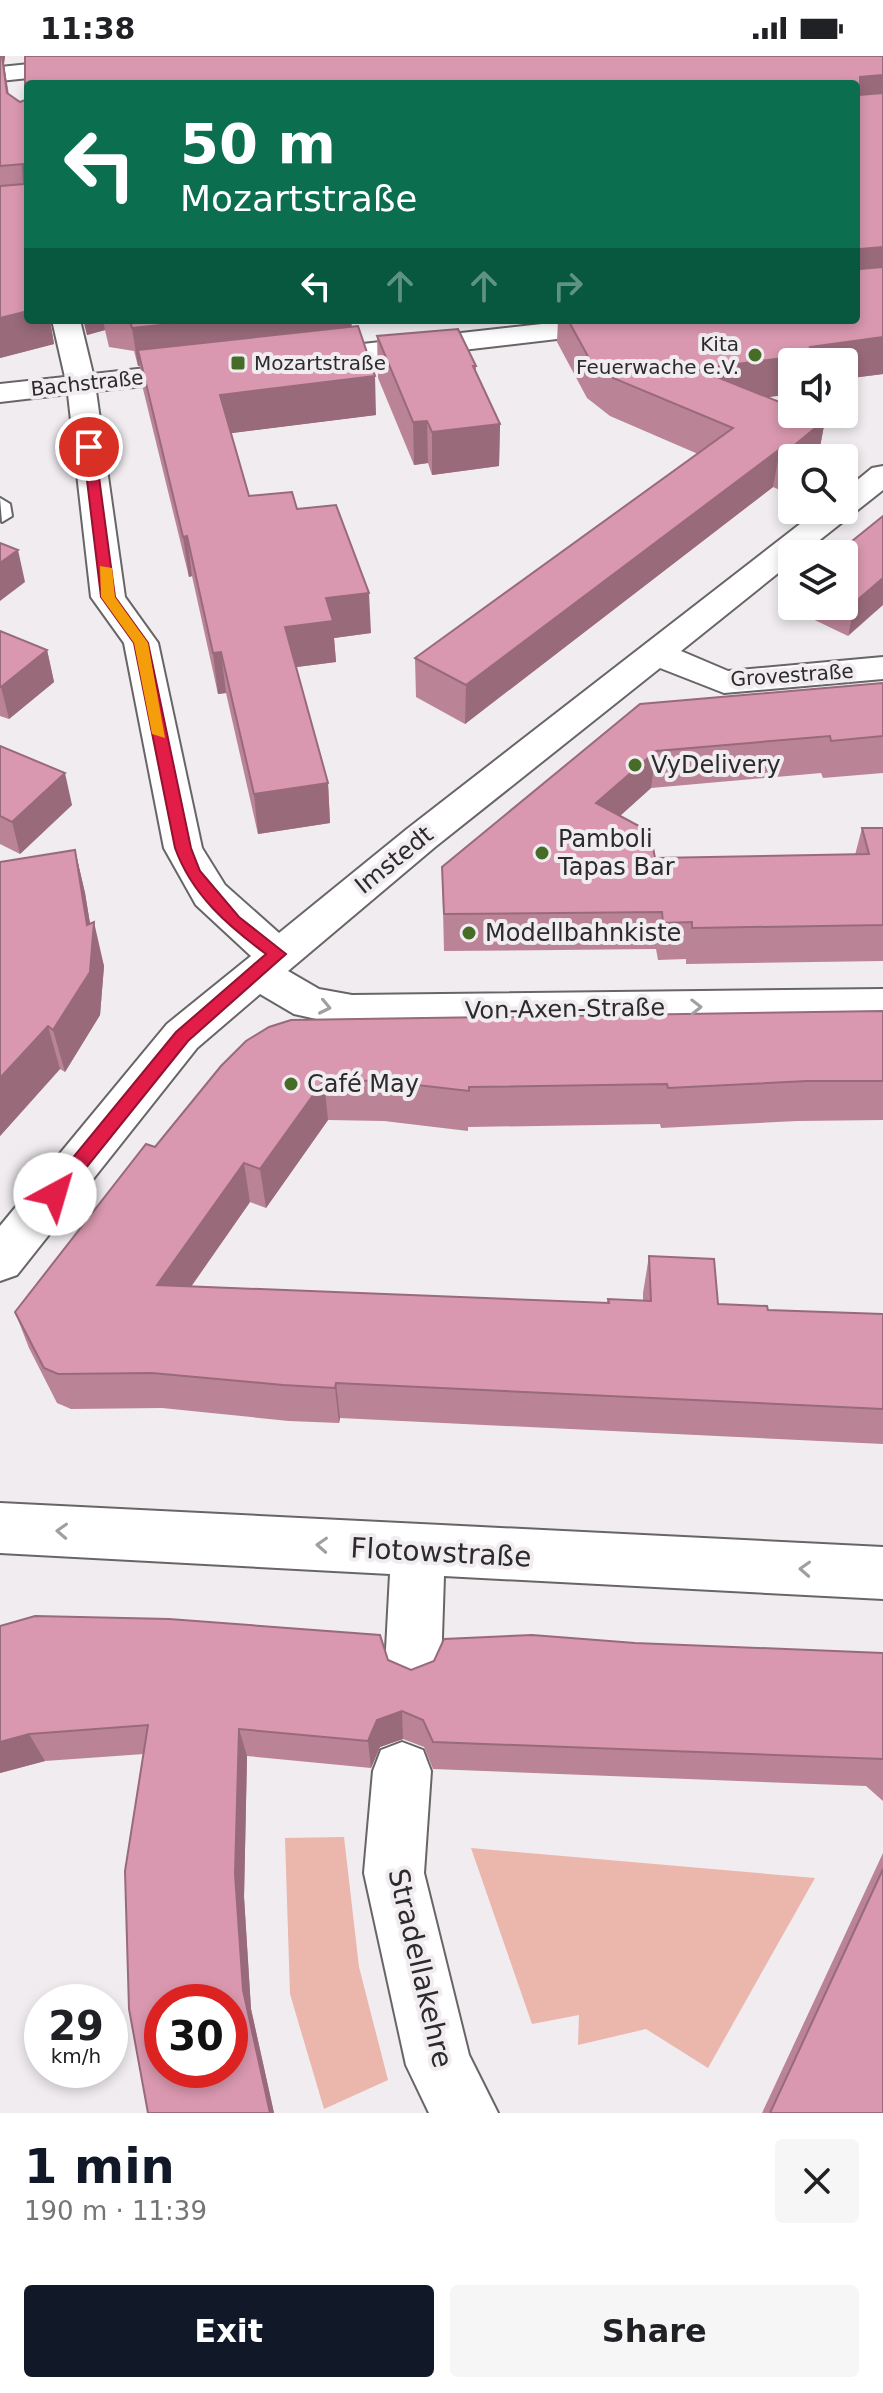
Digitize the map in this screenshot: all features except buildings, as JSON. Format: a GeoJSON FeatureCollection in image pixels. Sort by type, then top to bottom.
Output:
{"type":"FeatureCollection","features":[{"type":"Feature","properties":{"kind":"street"},"geometry":{"type":"LineString","coordinates":[[23,100],[12,67],[170,56]]}},
{"type":"Feature","properties":{"kind":"street"},"geometry":{"type":"LineString","coordinates":[[67,324],[81,385],[108,597],[141,643],[183,848],[193,874],[267,963]]}},
{"type":"Feature","properties":{"kind":"street"},"geometry":{"type":"LineString","coordinates":[[284,362],[616,324]]}},
{"type":"Feature","properties":{"kind":"street","name":"Bachstraße"},"geometry":{"type":"LineString","coordinates":[[0,393],[223,369]]}},
{"type":"Feature","properties":{"kind":"street"},"geometry":{"type":"LineString","coordinates":[[858,495],[883,475]]}},
{"type":"Feature","properties":{"kind":"street","name":"Imstedt"},"geometry":{"type":"LineString","coordinates":[[0,1261],[182,1036],[267,963],[820,524]]}},
{"type":"Feature","properties":{"kind":"street","name":"Grovestraße"},"geometry":{"type":"LineString","coordinates":[[658,654],[724,682],[883,668]]}},
{"type":"Feature","properties":{"kind":"street","name":"Von-Axen-Straße"},"geometry":{"type":"LineString","coordinates":[[267,963],[309,1003],[352,1011],[883,1005]]}},
{"type":"Feature","properties":{"kind":"street","name":"Flotowstraße"},"geometry":{"type":"LineString","coordinates":[[0,1528],[883,1573]]}},
{"type":"Feature","properties":{"kind":"street"},"geometry":{"type":"LineString","coordinates":[[413,1668],[418,1551]]}},
{"type":"Feature","properties":{"kind":"street","name":"Stradellakehre"},"geometry":{"type":"LineString","coordinates":[[402,1771],[394,1873],[439,2065],[465,2113]]}},
{"type":"Feature","properties":{"kind":"shaded area"},"geometry":{"type":"Polygon","coordinates":[[[344,1837],[359,1967],[388,2080],[324,2109],[290,1994],[285,1838],[344,1837]]]}},
{"type":"Feature","properties":{"kind":"shaded area"},"geometry":{"type":"Polygon","coordinates":[[[471,1848],[815,1878],[708,2068],[646,2029],[578,2045],[579,2015],[532,2024],[471,1848]]]}},
{"type":"Feature","properties":{"kind":"slow traffic"},"geometry":{"type":"LineString","coordinates":[[105,568],[108,597],[141,643],[160,734]]}},
{"type":"Feature","properties":{"kind":"place","name":"Kita Feuerwache e.V."},"geometry":{"type":"Point","coordinates":[755,355]}},
{"type":"Feature","properties":{"kind":"place","name":"Mozartstraße"},"geometry":{"type":"Point","coordinates":[238,363]}},
{"type":"Feature","properties":{"kind":"place","name":"VyDelivery"},"geometry":{"type":"Point","coordinates":[635,765]}},
{"type":"Feature","properties":{"kind":"place","name":"Pamboli Tapas Bar"},"geometry":{"type":"Point","coordinates":[542,853]}},
{"type":"Feature","properties":{"kind":"place","name":"Modellbahnkiste"},"geometry":{"type":"Point","coordinates":[469,933]}},
{"type":"Feature","properties":{"kind":"place","name":"Café May"},"geometry":{"type":"Point","coordinates":[291,1084]}},
{"type":"Feature","properties":{"kind":"route"},"geometry":{"type":"LineString","coordinates":[[55,1194],[182,1036],[278,954],[233,922],[193,874],[183,848],[141,643],[108,597],[89,447]]}}]}
